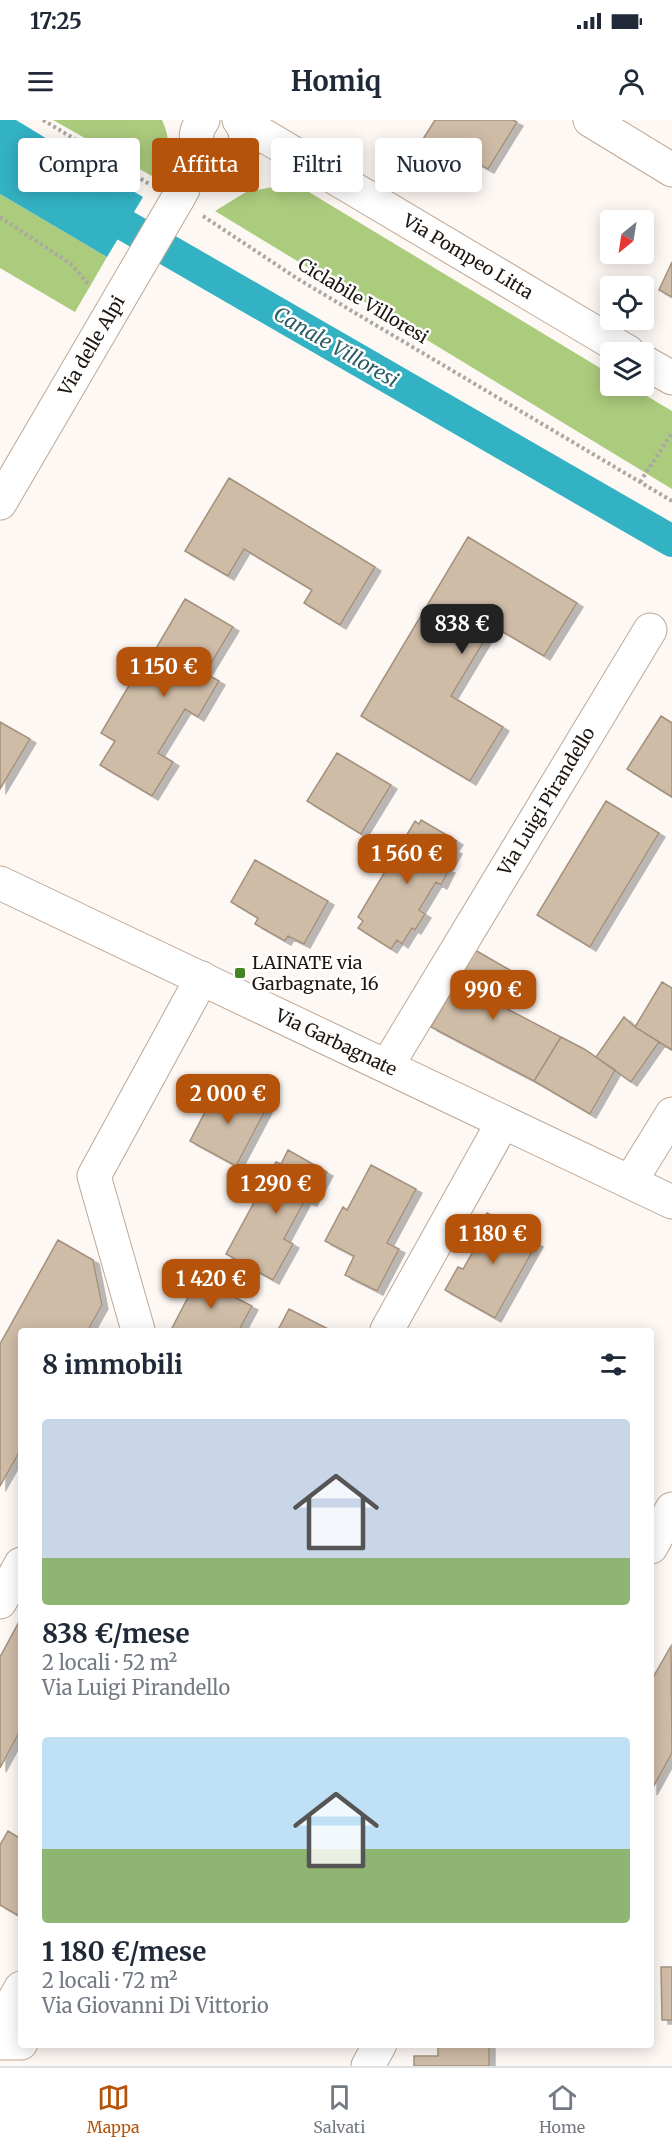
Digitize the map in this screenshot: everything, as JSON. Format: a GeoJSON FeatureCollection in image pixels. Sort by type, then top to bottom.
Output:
{"type":"FeatureCollection","features":[{"type":"Feature","properties":{"kind":"street"},"geometry":{"type":"LineString","coordinates":[[590,120],[672,170]]}},
{"type":"Feature","properties":{"kind":"street","name":"Via delle Alpi"},"geometry":{"type":"LineString","coordinates":[[0,503],[112,290],[177,200],[216,133]]}},
{"type":"Feature","properties":{"kind":"street","name":"Via Pompeo Litta"},"geometry":{"type":"LineString","coordinates":[[216,133],[308,161],[611,342]]}},
{"type":"Feature","properties":{"kind":"street","name":"Via Luigi Pirandello"},"geometry":{"type":"LineString","coordinates":[[387,1066],[650,630]]}},
{"type":"Feature","properties":{"kind":"street","name":"Via Garbagnate"},"geometry":{"type":"LineString","coordinates":[[0,883],[672,1202]]}},
{"type":"Feature","properties":{"kind":"street"},"geometry":{"type":"LineString","coordinates":[[137,1328],[94,1176],[202,978]]}},
{"type":"Feature","properties":{"kind":"street"},"geometry":{"type":"LineString","coordinates":[[630,1182],[672,1114]]}},
{"type":"Feature","properties":{"kind":"street"},"geometry":{"type":"LineString","coordinates":[[388,1328],[503,1122]]}},
{"type":"Feature","properties":{"kind":"street"},"geometry":{"type":"LineString","coordinates":[[654,1542],[672,1509]]}},
{"type":"Feature","properties":{"kind":"street"},"geometry":{"type":"LineString","coordinates":[[0,1602],[18,1569]]}},
{"type":"Feature","properties":{"kind":"street"},"geometry":{"type":"LineString","coordinates":[[0,2025],[18,1993]]}},
{"type":"Feature","properties":{"kind":"street"},"geometry":{"type":"LineString","coordinates":[[0,2043],[18,2043]]}},
{"type":"Feature","properties":{"kind":"street"},"geometry":{"type":"LineString","coordinates":[[368,2066],[378,2048]]}},
{"type":"Feature","properties":{"kind":"path","name":"Ciclabile Villoresi"},"geometry":{"type":"LineString","coordinates":[[43,120],[177,200],[298,279],[672,501]]}},
{"type":"Feature","properties":{"kind":"path"},"geometry":{"type":"LineString","coordinates":[[0,217],[112,290]]}},
{"type":"Feature","properties":{"kind":"path"},"geometry":{"type":"LineString","coordinates":[[640,482],[672,433]]}},
{"type":"Feature","properties":{"kind":"green space"},"geometry":{"type":"Polygon","coordinates":[[[53,120],[162,120],[167,138],[152,138],[152,176],[140,169],[140,138],[85,138],[53,120]]]}},
{"type":"Feature","properties":{"kind":"green space"},"geometry":{"type":"Polygon","coordinates":[[[271,187],[271,192],[309,192],[600,368],[600,396],[647,396],[672,411],[672,489],[215,211],[246,192],[259,192],[259,190],[271,187]]]}},
{"type":"Feature","properties":{"kind":"green space"},"geometry":{"type":"Polygon","coordinates":[[[0,194],[107,257],[75,312],[0,268],[0,194]]]}},
{"type":"Feature","properties":{"kind":"water"},"geometry":{"type":"Polygon","coordinates":[[[0,120],[16,120],[46,138],[18,138],[18,192],[135,192],[143,197],[107,257],[0,194],[0,120]]]}},
{"type":"Feature","properties":{"kind":"building"},"geometry":{"type":"Polygon","coordinates":[[[435,120],[513,120],[517,122],[488,169],[482,166],[482,138],[424,138],[435,120]]]}},
{"type":"Feature","properties":{"kind":"building"},"geometry":{"type":"Polygon","coordinates":[[[672,262],[672,297],[659,290],[672,262]]]}},
{"type":"Feature","properties":{"kind":"building"},"geometry":{"type":"Polygon","coordinates":[[[229,478],[375,567],[340,625],[304,603],[312,590],[244,549],[228,576],[185,551],[229,478]]]}},
{"type":"Feature","properties":{"kind":"building"},"geometry":{"type":"Polygon","coordinates":[[[468,537],[577,603],[544,656],[493,626],[451,696],[503,727],[470,781],[361,716],[468,537]]]}},
{"type":"Feature","properties":{"kind":"building"},"geometry":{"type":"Polygon","coordinates":[[[185,599],[233,627],[205,673],[219,681],[198,717],[185,709],[158,753],[173,762],[152,796],[100,765],[115,741],[101,733],[137,672],[154,683],[169,658],[155,650],[185,599]]]}},
{"type":"Feature","properties":{"kind":"building"},"geometry":{"type":"Polygon","coordinates":[[[661,716],[672,723],[672,797],[627,769],[661,716]]]}},
{"type":"Feature","properties":{"kind":"building"},"geometry":{"type":"Polygon","coordinates":[[[0,722],[30,739],[0,789],[0,722]]]}},
{"type":"Feature","properties":{"kind":"building"},"geometry":{"type":"Polygon","coordinates":[[[337,753],[391,785],[361,834],[307,801],[337,753]]]}},
{"type":"Feature","properties":{"kind":"building"},"geometry":{"type":"Polygon","coordinates":[[[606,801],[659,833],[590,947],[537,915],[606,801]]]}},
{"type":"Feature","properties":{"kind":"building"},"geometry":{"type":"Polygon","coordinates":[[[421,820],[457,841],[452,848],[456,850],[446,868],[449,869],[441,885],[436,882],[419,910],[425,914],[415,930],[412,928],[402,944],[397,940],[391,949],[358,928],[363,921],[358,917],[415,821],[419,824],[421,820]]]}},
{"type":"Feature","properties":{"kind":"building"},"geometry":{"type":"Polygon","coordinates":[[[255,860],[328,901],[304,944],[288,936],[285,941],[255,924],[258,918],[231,902],[255,860]]]}},
{"type":"Feature","properties":{"kind":"building"},"geometry":{"type":"Polygon","coordinates":[[[475,950],[510,970],[492,1001],[561,1037],[534,1081],[431,1027],[475,950]]]}},
{"type":"Feature","properties":{"kind":"building"},"geometry":{"type":"Polygon","coordinates":[[[662,982],[672,988],[672,1050],[635,1027],[662,982]]]}},
{"type":"Feature","properties":{"kind":"building"},"geometry":{"type":"Polygon","coordinates":[[[624,1017],[659,1042],[631,1082],[596,1057],[624,1017]]]}},
{"type":"Feature","properties":{"kind":"building"},"geometry":{"type":"Polygon","coordinates":[[[561,1037],[615,1070],[590,1114],[534,1081],[561,1037]]]}},
{"type":"Feature","properties":{"kind":"building"},"geometry":{"type":"Polygon","coordinates":[[[219,1085],[266,1109],[236,1166],[190,1141],[219,1085]]]}},
{"type":"Feature","properties":{"kind":"building"},"geometry":{"type":"Polygon","coordinates":[[[288,1150],[327,1172],[311,1202],[305,1200],[284,1239],[293,1244],[273,1280],[226,1254],[276,1162],[281,1164],[288,1150]]]}},
{"type":"Feature","properties":{"kind":"building"},"geometry":{"type":"Polygon","coordinates":[[[371,1165],[416,1189],[387,1243],[399,1249],[377,1291],[345,1275],[354,1256],[325,1241],[343,1207],[347,1210],[371,1165]]]}},
{"type":"Feature","properties":{"kind":"building"},"geometry":{"type":"Polygon","coordinates":[[[487,1213],[503,1221],[505,1217],[527,1229],[524,1235],[537,1243],[495,1318],[445,1290],[458,1267],[463,1269],[479,1241],[473,1238],[487,1213]]]}},
{"type":"Feature","properties":{"kind":"building"},"geometry":{"type":"Polygon","coordinates":[[[58,1240],[93,1260],[102,1305],[89,1328],[18,1328],[18,1454],[0,1486],[0,1344],[58,1240]]]}},
{"type":"Feature","properties":{"kind":"building"},"geometry":{"type":"Polygon","coordinates":[[[198,1278],[252,1306],[240,1328],[172,1328],[198,1278]]]}},
{"type":"Feature","properties":{"kind":"building"},"geometry":{"type":"Polygon","coordinates":[[[289,1309],[326,1328],[279,1328],[289,1309]]]}},
{"type":"Feature","properties":{"kind":"building"},"geometry":{"type":"Polygon","coordinates":[[[18,1624],[18,1735],[0,1768],[0,1657],[18,1624]]]}},
{"type":"Feature","properties":{"kind":"building"},"geometry":{"type":"Polygon","coordinates":[[[671,1646],[672,1753],[654,1786],[654,1676],[671,1646]]]}},
{"type":"Feature","properties":{"kind":"building"},"geometry":{"type":"Polygon","coordinates":[[[8,1831],[18,1837],[18,1915],[0,1905],[0,1845],[8,1831]]]}},
{"type":"Feature","properties":{"kind":"building"},"geometry":{"type":"Polygon","coordinates":[[[661,1967],[672,1967],[672,2020],[662,2020],[661,1967]]]}},
{"type":"Feature","properties":{"kind":"building"},"geometry":{"type":"Polygon","coordinates":[[[438,2048],[489,2048],[489,2066],[414,2066],[414,2056],[438,2056],[438,2048]]]}},
{"type":"Feature","properties":{"kind":"waterway","name":"Canale Villoresi"},"geometry":{"type":"LineString","coordinates":[[88,204],[672,541]]}},
{"type":"Feature","properties":{"kind":"place","name":"LAINATE via Garbagnate, 16"},"geometry":{"type":"Point","coordinates":[240,973]}}]}
